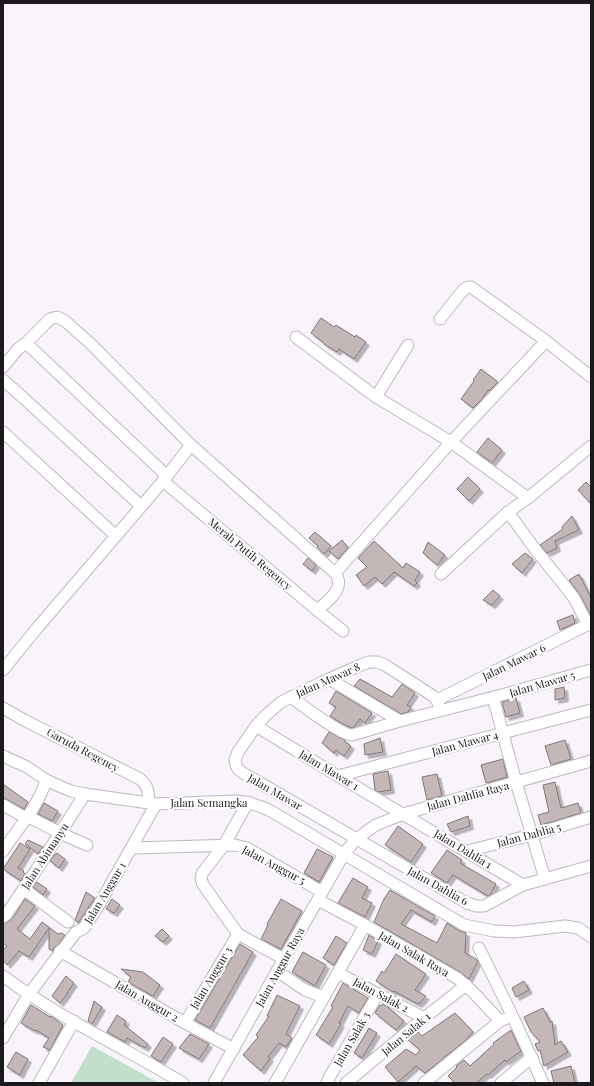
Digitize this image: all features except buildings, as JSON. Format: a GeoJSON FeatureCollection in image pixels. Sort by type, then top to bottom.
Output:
{"type":"FeatureCollection","features":[{"type":"Feature","properties":{"kind":"street"},"geometry":{"type":"LineString","coordinates":[[440,319],[464,289],[471,287],[546,341],[591,377]]}},
{"type":"Feature","properties":{"kind":"street"},"geometry":{"type":"LineString","coordinates":[[3,367],[18,349],[26,344],[50,319],[57,317],[65,321],[91,344],[191,445],[335,573],[339,579],[338,587],[335,593],[317,610]]}},
{"type":"Feature","properties":{"kind":"street"},"geometry":{"type":"LineString","coordinates":[[296,337],[376,397],[451,442],[528,498]]}},
{"type":"Feature","properties":{"kind":"street"},"geometry":{"type":"LineString","coordinates":[[335,573],[451,442],[546,341]]}},
{"type":"Feature","properties":{"kind":"street","name":"Merah Putih Regency"},"geometry":{"type":"LineString","coordinates":[[26,344],[165,478],[317,610],[344,631]]}},
{"type":"Feature","properties":{"kind":"street"},"geometry":{"type":"LineString","coordinates":[[376,397],[408,345]]}},
{"type":"Feature","properties":{"kind":"street"},"geometry":{"type":"LineString","coordinates":[[3,380],[141,506]]}},
{"type":"Feature","properties":{"kind":"street"},"geometry":{"type":"LineString","coordinates":[[3,432],[116,536]]}},
{"type":"Feature","properties":{"kind":"street"},"geometry":{"type":"LineString","coordinates":[[3,670],[7,658],[116,536],[191,445]]}},
{"type":"Feature","properties":{"kind":"street"},"geometry":{"type":"LineString","coordinates":[[440,574],[508,512],[528,498],[591,446]]}},
{"type":"Feature","properties":{"kind":"street"},"geometry":{"type":"LineString","coordinates":[[508,512],[574,598],[589,624]]}},
{"type":"Feature","properties":{"kind":"street","name":"Jalan Mawar 6"},"geometry":{"type":"LineString","coordinates":[[439,705],[589,624]]}},
{"type":"Feature","properties":{"kind":"street","name":"Jalan Mawar 8"},"geometry":{"type":"LineString","coordinates":[[256,726],[272,709],[291,697],[370,662],[377,662],[385,665],[430,694],[439,705]]}},
{"type":"Feature","properties":{"kind":"street","name":"Jalan Mawar 5"},"geometry":{"type":"LineString","coordinates":[[439,705],[493,697],[591,670]]}},
{"type":"Feature","properties":{"kind":"street"},"geometry":{"type":"LineString","coordinates":[[329,679],[400,721]]}},
{"type":"Feature","properties":{"kind":"street"},"geometry":{"type":"LineString","coordinates":[[291,697],[348,735],[400,721],[439,705]]}},
{"type":"Feature","properties":{"kind":"street"},"geometry":{"type":"LineString","coordinates":[[493,697],[516,782],[545,879]]}},
{"type":"Feature","properties":{"kind":"street","name":"Garuda Regency"},"geometry":{"type":"LineString","coordinates":[[3,708],[140,779],[146,784],[152,803]]}},
{"type":"Feature","properties":{"kind":"street","name":"Jalan Mawar 4"},"geometry":{"type":"LineString","coordinates":[[338,776],[591,710]]}},
{"type":"Feature","properties":{"kind":"street","name":"Jalan Mawar 1"},"geometry":{"type":"LineString","coordinates":[[256,726],[403,814]]}},
{"type":"Feature","properties":{"kind":"street","name":"Jalan Mawar"},"geometry":{"type":"LineString","coordinates":[[256,726],[238,752],[235,760],[238,769],[349,847]]}},
{"type":"Feature","properties":{"kind":"street","name":"Jalan Semangka"},"geometry":{"type":"LineString","coordinates":[[3,756],[27,767],[46,780],[71,791],[84,794],[152,803],[248,802],[269,810],[349,847]]}},
{"type":"Feature","properties":{"kind":"street","name":"Jalan Dahlia Raya"},"geometry":{"type":"LineString","coordinates":[[349,847],[376,825],[403,814],[591,761]]}},
{"type":"Feature","properties":{"kind":"street"},"geometry":{"type":"LineString","coordinates":[[3,851],[39,799],[46,780]]}},
{"type":"Feature","properties":{"kind":"street","name":"Jalan Abimanyu"},"geometry":{"type":"LineString","coordinates":[[3,916],[6,915],[24,889],[84,794]]}},
{"type":"Feature","properties":{"kind":"street"},"geometry":{"type":"LineString","coordinates":[[248,802],[224,845],[203,872],[201,876],[202,881],[238,934],[284,958]]}},
{"type":"Feature","properties":{"kind":"street","name":"Jalan Anggur 1"},"geometry":{"type":"LineString","coordinates":[[3,1038],[29,994],[60,951],[76,932],[84,928],[99,905],[132,848],[152,803]]}},
{"type":"Feature","properties":{"kind":"street"},"geometry":{"type":"LineString","coordinates":[[3,805],[87,845]]}},
{"type":"Feature","properties":{"kind":"street","name":"Jalan Dahlia 1"},"geometry":{"type":"LineString","coordinates":[[403,814],[523,885]]}},
{"type":"Feature","properties":{"kind":"street","name":"Jalan Dahlia 5"},"geometry":{"type":"LineString","coordinates":[[467,851],[591,817]]}},
{"type":"Feature","properties":{"kind":"street","name":"Jalan Anggur 5"},"geometry":{"type":"LineString","coordinates":[[132,848],[224,845],[235,845],[247,848],[320,896]]}},
{"type":"Feature","properties":{"kind":"street"},"geometry":{"type":"LineString","coordinates":[[349,847],[464,925],[494,931],[514,932],[566,926],[578,928],[591,936]]}},
{"type":"Feature","properties":{"kind":"street","name":"Jalan Dahlia 6"},"geometry":{"type":"LineString","coordinates":[[349,847],[476,906],[484,906],[523,885],[591,866]]}},
{"type":"Feature","properties":{"kind":"street","name":"Jalan Anggur Raya"},"geometry":{"type":"LineString","coordinates":[[214,1083],[284,958],[349,847]]}},
{"type":"Feature","properties":{"kind":"street"},"geometry":{"type":"LineString","coordinates":[[24,889],[68,922]]}},
{"type":"Feature","properties":{"kind":"street","name":"Jalan Salak Raya"},"geometry":{"type":"LineString","coordinates":[[320,896],[365,926],[457,978],[466,985],[500,1021]]}},
{"type":"Feature","properties":{"kind":"street"},"geometry":{"type":"LineString","coordinates":[[275,1083],[365,926]]}},
{"type":"Feature","properties":{"kind":"street","name":"Jalan Anggur 3"},"geometry":{"type":"LineString","coordinates":[[185,1023],[238,934]]}},
{"type":"Feature","properties":{"kind":"street"},"geometry":{"type":"LineString","coordinates":[[479,948],[543,1083]]}},
{"type":"Feature","properties":{"kind":"street","name":"Jalan Anggur 2"},"geometry":{"type":"LineString","coordinates":[[60,951],[185,1023],[234,1049]]}},
{"type":"Feature","properties":{"kind":"street"},"geometry":{"type":"LineString","coordinates":[[277,971],[305,990],[323,997]]}},
{"type":"Feature","properties":{"kind":"street","name":"Jalan Salak 2"},"geometry":{"type":"LineString","coordinates":[[338,972],[424,1018]]}},
{"type":"Feature","properties":{"kind":"street"},"geometry":{"type":"LineString","coordinates":[[3,976],[20,989],[183,1083]]}},
{"type":"Feature","properties":{"kind":"street","name":"Jalan Salak 1"},"geometry":{"type":"LineString","coordinates":[[346,1083],[466,985]]}},
{"type":"Feature","properties":{"kind":"street","name":"Jalan Salak 3"},"geometry":{"type":"LineString","coordinates":[[327,1083],[378,994]]}},
{"type":"Feature","properties":{"kind":"street"},"geometry":{"type":"LineString","coordinates":[[424,1083],[500,1021],[512,1015]]}},
{"type":"Feature","properties":{"kind":"street"},"geometry":{"type":"LineString","coordinates":[[39,1083],[74,1021]]}},
{"type":"Feature","properties":{"kind":"street"},"geometry":{"type":"LineString","coordinates":[[501,1083],[532,1057]]}},
{"type":"Feature","properties":{"kind":"green space"},"geometry":{"type":"Polygon","coordinates":[[[92,1046],[159,1083],[71,1083],[92,1046]]]}}]}
